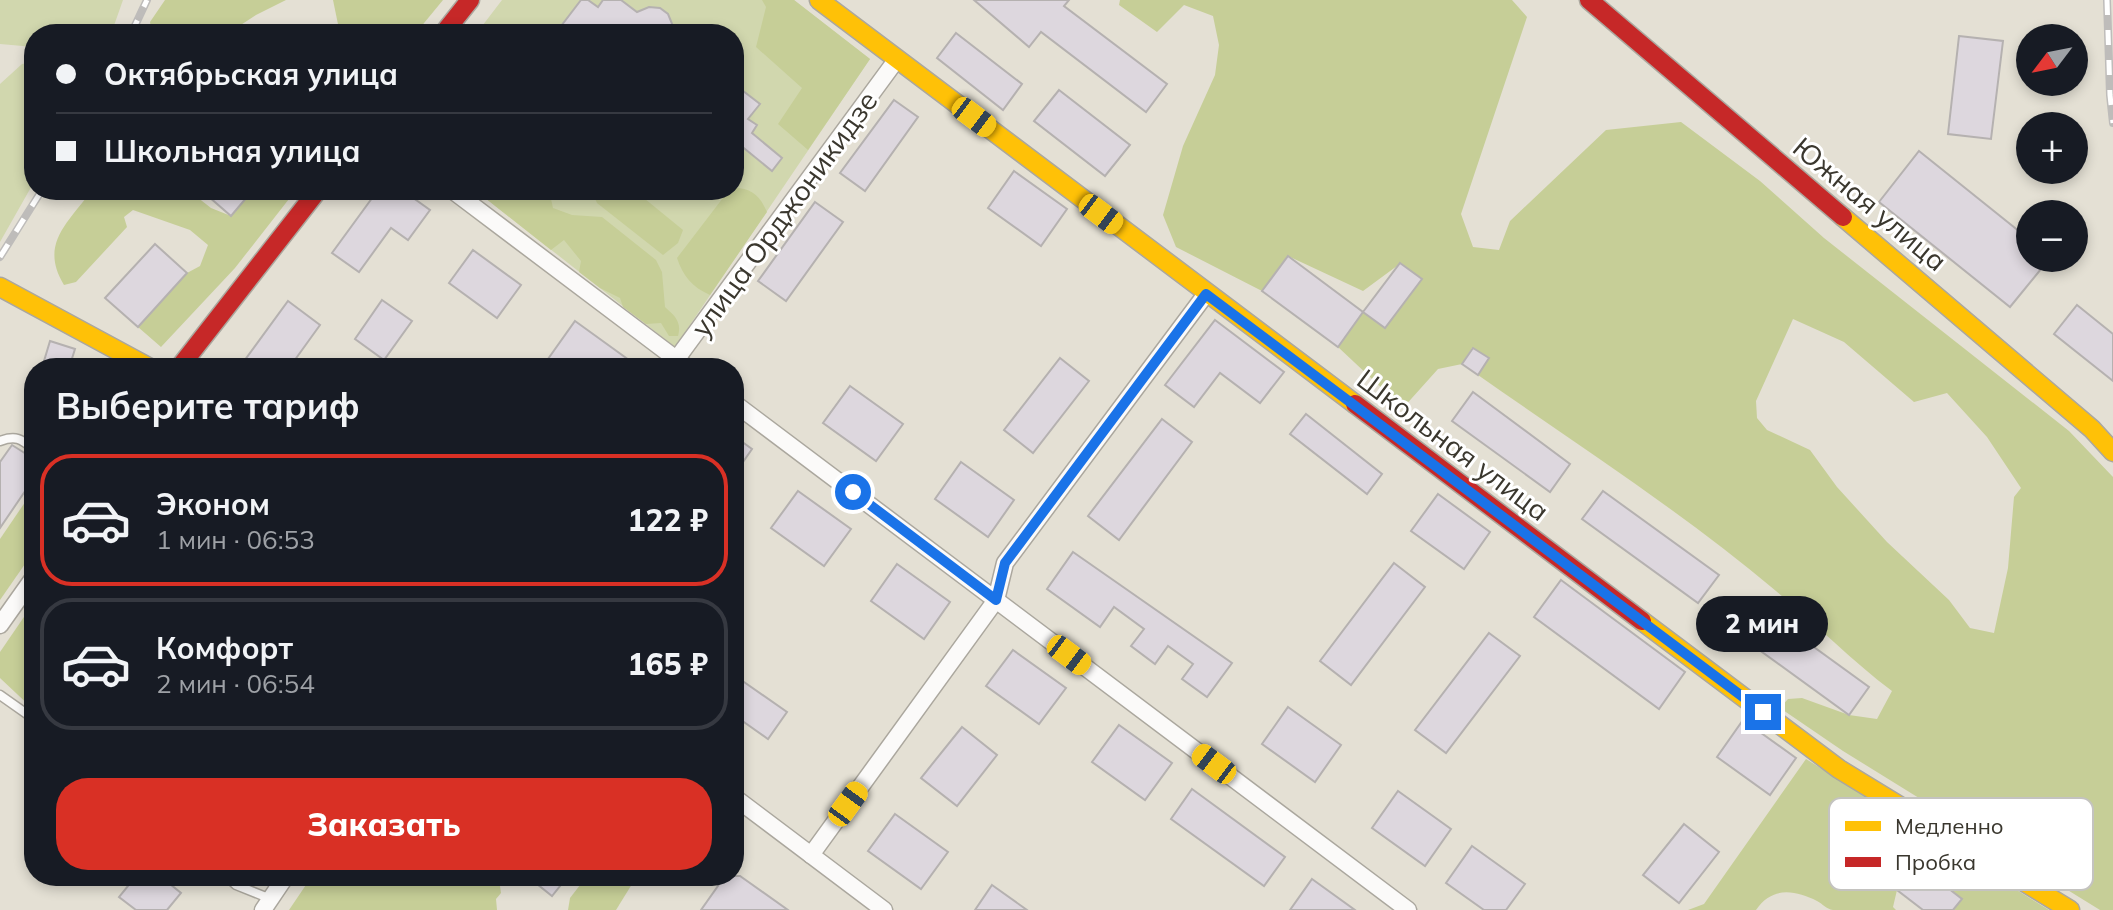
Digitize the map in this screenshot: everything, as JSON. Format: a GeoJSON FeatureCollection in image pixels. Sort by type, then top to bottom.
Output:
{"type":"FeatureCollection","features":[{"type":"Feature","properties":{"kind":"street"},"geometry":{"type":"LineString","coordinates":[[451,24],[470,0]]}},
{"type":"Feature","properties":{"kind":"street","name":"Школьная улица"},"geometry":{"type":"LineString","coordinates":[[819,0],[1839,769],[1887,798]]}},
{"type":"Feature","properties":{"kind":"street","name":"Южная улица"},"geometry":{"type":"LineString","coordinates":[[1589,0],[2092,429],[2113,452]]}},
{"type":"Feature","properties":{"kind":"street","name":"улица Орджоникидзе"},"geometry":{"type":"LineString","coordinates":[[683,358],[897,59]]}},
{"type":"Feature","properties":{"kind":"street"},"geometry":{"type":"LineString","coordinates":[[187,358],[310,200]]}},
{"type":"Feature","properties":{"kind":"street"},"geometry":{"type":"LineString","coordinates":[[465,200],[669,358]]}},
{"type":"Feature","properties":{"kind":"street"},"geometry":{"type":"LineString","coordinates":[[0,287],[131,358]]}},
{"type":"Feature","properties":{"kind":"street"},"geometry":{"type":"LineString","coordinates":[[811,855],[996,600],[1005,563],[1206,294]]}},
{"type":"Feature","properties":{"kind":"street"},"geometry":{"type":"LineString","coordinates":[[744,411],[1408,910]]}},
{"type":"Feature","properties":{"kind":"street"},"geometry":{"type":"LineString","coordinates":[[0,625],[24,594]]}},
{"type":"Feature","properties":{"kind":"street"},"geometry":{"type":"LineString","coordinates":[[744,805],[884,910]]}},
{"type":"Feature","properties":{"kind":"street"},"geometry":{"type":"LineString","coordinates":[[267,904],[279,886]]}},
{"type":"Feature","properties":{"kind":"street","name":"Школьная улица"},"geometry":{"type":"LineString","coordinates":[[2037,890],[2070,910]]}},
{"type":"Feature","properties":{"kind":"lane"},"geometry":{"type":"LineString","coordinates":[[0,441],[12,436],[24,441]]}},
{"type":"Feature","properties":{"kind":"lane"},"geometry":{"type":"LineString","coordinates":[[0,695],[24,712]]}},
{"type":"Feature","properties":{"kind":"lane"},"geometry":{"type":"LineString","coordinates":[[238,886],[267,904]]}},
{"type":"Feature","properties":{"kind":"green space"},"geometry":{"type":"Polygon","coordinates":[[[0,0],[123,0],[115,24],[24,24],[24,46],[0,44],[0,0]]]}},
{"type":"Feature","properties":{"kind":"green space"},"geometry":{"type":"Polygon","coordinates":[[[165,0],[286,0],[242,24],[150,22],[165,0]]]}},
{"type":"Feature","properties":{"kind":"green space"},"geometry":{"type":"Polygon","coordinates":[[[333,0],[443,0],[423,24],[338,24],[333,0]]]}},
{"type":"Feature","properties":{"kind":"green space"},"geometry":{"type":"Polygon","coordinates":[[[502,0],[794,0],[870,59],[675,347],[488,200],[744,200],[744,24],[484,24],[502,0]]]}},
{"type":"Feature","properties":{"kind":"green space"},"geometry":{"type":"Polygon","coordinates":[[[762,0],[794,0],[870,59],[808,150],[778,124],[802,88],[756,47],[766,7],[762,0]]]}},
{"type":"Feature","properties":{"kind":"green space"},"geometry":{"type":"Polygon","coordinates":[[[1120,0],[1512,0],[1527,17],[1461,214],[1473,247],[1499,250],[1510,221],[1606,130],[1681,122],[1760,181],[1824,238],[2069,431],[2113,477],[2113,910],[2100,910],[2068,890],[2093,890],[2093,798],[1919,798],[1780,708],[1788,699],[1802,698],[1849,715],[1877,719],[1892,691],[1776,591],[1704,534],[1478,375],[1488,358],[1472,348],[1462,364],[1438,369],[1403,408],[1338,347],[1363,312],[1385,328],[1421,279],[1401,263],[1363,291],[1288,256],[1262,291],[1176,247],[1163,215],[1183,146],[1215,75],[1219,45],[1213,16],[1184,5],[1157,32],[1119,5],[1120,0]],[[1793,319],[1756,401],[1757,418],[1767,430],[1810,450],[1837,487],[1887,542],[1949,600],[1970,628],[1994,633],[2008,568],[2014,497],[2021,488],[1987,437],[1947,393],[1914,402],[1844,342],[1793,319]]]}},
{"type":"Feature","properties":{"kind":"green space"},"geometry":{"type":"Polygon","coordinates":[[[22,64],[24,200],[0,242],[0,84],[22,64]]]}},
{"type":"Feature","properties":{"kind":"green space"},"geometry":{"type":"Polygon","coordinates":[[[746,190],[755,194],[767,212],[710,295],[689,280],[677,258],[721,200],[744,200],[746,190]]]}},
{"type":"Feature","properties":{"kind":"green space"},"geometry":{"type":"Polygon","coordinates":[[[84,200],[201,200],[231,216],[245,200],[288,200],[235,268],[161,347],[138,327],[187,273],[200,266],[208,245],[190,230],[133,210],[124,217],[127,227],[76,282],[64,285],[54,258],[66,224],[84,200]]]}},
{"type":"Feature","properties":{"kind":"green space"},"geometry":{"type":"Polygon","coordinates":[[[488,200],[551,200],[553,208],[572,215],[602,217],[656,260],[662,272],[665,307],[677,320],[678,336],[669,336],[661,323],[646,324],[623,307],[620,298],[579,272],[581,261],[564,240],[551,250],[488,200]]]}},
{"type":"Feature","properties":{"kind":"green space"},"geometry":{"type":"Polygon","coordinates":[[[596,200],[646,200],[683,230],[678,243],[663,255],[596,200]]]}},
{"type":"Feature","properties":{"kind":"green space"},"geometry":{"type":"Polygon","coordinates":[[[24,504],[24,565],[0,600],[0,539],[24,504]]]}},
{"type":"Feature","properties":{"kind":"green space"},"geometry":{"type":"Polygon","coordinates":[[[24,617],[24,701],[0,678],[0,652],[24,617]]]}},
{"type":"Feature","properties":{"kind":"green space"},"geometry":{"type":"Polygon","coordinates":[[[1806,759],[1869,798],[1829,798],[1829,890],[1897,890],[1893,907],[1896,910],[1833,910],[1809,897],[1784,892],[1769,897],[1756,910],[1688,910],[1704,904],[1806,759]]]}},
{"type":"Feature","properties":{"kind":"green space"},"geometry":{"type":"Polygon","coordinates":[[[305,886],[500,886],[501,893],[496,899],[497,910],[289,910],[305,886]]]}},
{"type":"Feature","properties":{"kind":"green space"},"geometry":{"type":"Polygon","coordinates":[[[579,886],[631,886],[616,910],[568,910],[570,898],[579,886]]]}},
{"type":"Feature","properties":{"kind":"green space"},"geometry":{"type":"Polygon","coordinates":[[[1937,890],[2017,890],[2049,910],[1953,910],[1937,890]]]}},
{"type":"Feature","properties":{"kind":"building"},"geometry":{"type":"Polygon","coordinates":[[[581,0],[588,0],[598,7],[603,0],[621,0],[637,12],[649,7],[660,8],[668,14],[672,24],[563,24],[581,0]]]}},
{"type":"Feature","properties":{"kind":"building"},"geometry":{"type":"Polygon","coordinates":[[[974,0],[1069,0],[1064,6],[1167,84],[1146,112],[1041,32],[1029,47],[974,0]]]}},
{"type":"Feature","properties":{"kind":"building"},"geometry":{"type":"Polygon","coordinates":[[[956,33],[1022,84],[1003,110],[937,58],[956,33]]]}},
{"type":"Feature","properties":{"kind":"building"},"geometry":{"type":"Polygon","coordinates":[[[1959,36],[2003,41],[1991,139],[1948,134],[1959,36]]]}},
{"type":"Feature","properties":{"kind":"building"},"geometry":{"type":"Polygon","coordinates":[[[1059,90],[1130,145],[1105,176],[1034,121],[1059,90]]]}},
{"type":"Feature","properties":{"kind":"building"},"geometry":{"type":"Polygon","coordinates":[[[744,92],[760,104],[748,119],[757,125],[752,133],[782,158],[772,171],[744,148],[744,92]]]}},
{"type":"Feature","properties":{"kind":"building"},"geometry":{"type":"Polygon","coordinates":[[[894,100],[918,117],[865,191],[840,173],[894,100]]]}},
{"type":"Feature","properties":{"kind":"building"},"geometry":{"type":"Polygon","coordinates":[[[1919,151],[2016,229],[2016,272],[2039,272],[2010,307],[1879,202],[1919,151]]]}},
{"type":"Feature","properties":{"kind":"building"},"geometry":{"type":"Polygon","coordinates":[[[1014,171],[1067,209],[1041,246],[988,208],[1014,171]]]}},
{"type":"Feature","properties":{"kind":"building"},"geometry":{"type":"Polygon","coordinates":[[[213,200],[245,200],[231,216],[213,200]]]}},
{"type":"Feature","properties":{"kind":"building"},"geometry":{"type":"Polygon","coordinates":[[[371,200],[416,200],[430,210],[408,240],[391,228],[359,272],[332,253],[371,200]]]}},
{"type":"Feature","properties":{"kind":"building"},"geometry":{"type":"Polygon","coordinates":[[[815,202],[843,222],[786,301],[758,281],[815,202]]]}},
{"type":"Feature","properties":{"kind":"building"},"geometry":{"type":"Polygon","coordinates":[[[155,244],[187,273],[138,327],[105,298],[155,244]]]}},
{"type":"Feature","properties":{"kind":"building"},"geometry":{"type":"Polygon","coordinates":[[[473,250],[521,285],[497,318],[449,283],[473,250]]]}},
{"type":"Feature","properties":{"kind":"building"},"geometry":{"type":"Polygon","coordinates":[[[1288,256],[1363,312],[1338,347],[1262,291],[1288,256]]]}},
{"type":"Feature","properties":{"kind":"building"},"geometry":{"type":"Polygon","coordinates":[[[1400,263],[1422,279],[1385,328],[1363,312],[1400,263]]]}},
{"type":"Feature","properties":{"kind":"building"},"geometry":{"type":"Polygon","coordinates":[[[382,300],[412,321],[385,358],[355,339],[382,300]]]}},
{"type":"Feature","properties":{"kind":"building"},"geometry":{"type":"Polygon","coordinates":[[[288,301],[320,325],[296,358],[246,358],[288,301]]]}},
{"type":"Feature","properties":{"kind":"building"},"geometry":{"type":"Polygon","coordinates":[[[2077,305],[2113,334],[2113,381],[2054,334],[2077,305]]]}},
{"type":"Feature","properties":{"kind":"building"},"geometry":{"type":"Polygon","coordinates":[[[1215,320],[1284,372],[1260,403],[1220,373],[1194,407],[1165,385],[1215,320]]]}},
{"type":"Feature","properties":{"kind":"building"},"geometry":{"type":"Polygon","coordinates":[[[575,321],[626,358],[549,358],[575,321]]]}},
{"type":"Feature","properties":{"kind":"building"},"geometry":{"type":"Polygon","coordinates":[[[50,341],[75,349],[72,358],[45,358],[50,341]]]}},
{"type":"Feature","properties":{"kind":"building"},"geometry":{"type":"Polygon","coordinates":[[[1473,348],[1489,358],[1478,375],[1462,364],[1473,348]]]}},
{"type":"Feature","properties":{"kind":"building"},"geometry":{"type":"Polygon","coordinates":[[[1060,358],[1089,381],[1033,453],[1004,430],[1060,358]]]}},
{"type":"Feature","properties":{"kind":"building"},"geometry":{"type":"Polygon","coordinates":[[[850,386],[903,424],[876,461],[823,423],[850,386]]]}},
{"type":"Feature","properties":{"kind":"building"},"geometry":{"type":"Polygon","coordinates":[[[1473,392],[1570,464],[1550,492],[1452,421],[1473,392]]]}},
{"type":"Feature","properties":{"kind":"building"},"geometry":{"type":"Polygon","coordinates":[[[1306,414],[1382,474],[1367,494],[1290,434],[1306,414]]]}},
{"type":"Feature","properties":{"kind":"building"},"geometry":{"type":"Polygon","coordinates":[[[1162,419],[1192,442],[1119,540],[1088,516],[1162,419]]]}},
{"type":"Feature","properties":{"kind":"building"},"geometry":{"type":"Polygon","coordinates":[[[744,443],[752,449],[744,461],[744,443]]]}},
{"type":"Feature","properties":{"kind":"building"},"geometry":{"type":"Polygon","coordinates":[[[12,445],[24,453],[24,493],[0,528],[0,462],[12,445]]]}},
{"type":"Feature","properties":{"kind":"building"},"geometry":{"type":"Polygon","coordinates":[[[961,462],[1014,500],[988,537],[935,499],[961,462]]]}},
{"type":"Feature","properties":{"kind":"building"},"geometry":{"type":"Polygon","coordinates":[[[798,491],[851,529],[824,566],[771,528],[798,491]]]}},
{"type":"Feature","properties":{"kind":"building"},"geometry":{"type":"Polygon","coordinates":[[[1603,491],[1719,575],[1698,603],[1582,519],[1603,491]]]}},
{"type":"Feature","properties":{"kind":"building"},"geometry":{"type":"Polygon","coordinates":[[[1438,494],[1490,532],[1464,569],[1411,531],[1438,494]]]}},
{"type":"Feature","properties":{"kind":"building"},"geometry":{"type":"Polygon","coordinates":[[[1073,552],[1232,663],[1207,697],[1182,679],[1193,664],[1168,646],[1155,664],[1131,646],[1144,629],[1114,607],[1100,627],[1047,589],[1073,552]]]}},
{"type":"Feature","properties":{"kind":"building"},"geometry":{"type":"Polygon","coordinates":[[[1394,563],[1425,587],[1351,685],[1320,661],[1394,563]]]}},
{"type":"Feature","properties":{"kind":"building"},"geometry":{"type":"Polygon","coordinates":[[[897,564],[950,602],[924,639],[871,601],[897,564]]]}},
{"type":"Feature","properties":{"kind":"building"},"geometry":{"type":"Polygon","coordinates":[[[1561,580],[1685,672],[1659,709],[1534,617],[1561,580]]]}},
{"type":"Feature","properties":{"kind":"building"},"geometry":{"type":"Polygon","coordinates":[[[1753,603],[1869,687],[1849,715],[1733,631],[1753,603]]]}},
{"type":"Feature","properties":{"kind":"building"},"geometry":{"type":"Polygon","coordinates":[[[1489,633],[1520,656],[1446,753],[1415,730],[1489,633]]]}},
{"type":"Feature","properties":{"kind":"building"},"geometry":{"type":"Polygon","coordinates":[[[1013,650],[1066,688],[1039,724],[986,686],[1013,650]]]}},
{"type":"Feature","properties":{"kind":"building"},"geometry":{"type":"Polygon","coordinates":[[[744,682],[787,712],[768,739],[744,722],[744,682]]]}},
{"type":"Feature","properties":{"kind":"building"},"geometry":{"type":"Polygon","coordinates":[[[1288,707],[1341,745],[1315,782],[1262,744],[1288,707]]]}},
{"type":"Feature","properties":{"kind":"building"},"geometry":{"type":"Polygon","coordinates":[[[1743,720],[1796,758],[1770,795],[1717,757],[1743,720]]]}},
{"type":"Feature","properties":{"kind":"building"},"geometry":{"type":"Polygon","coordinates":[[[1119,725],[1172,763],[1145,800],[1092,762],[1119,725]]]}},
{"type":"Feature","properties":{"kind":"building"},"geometry":{"type":"Polygon","coordinates":[[[962,727],[997,755],[957,806],[921,778],[962,727]]]}},
{"type":"Feature","properties":{"kind":"building"},"geometry":{"type":"Polygon","coordinates":[[[1192,789],[1285,857],[1264,886],[1171,819],[1192,789]]]}},
{"type":"Feature","properties":{"kind":"building"},"geometry":{"type":"Polygon","coordinates":[[[1398,791],[1451,829],[1425,866],[1372,828],[1398,791]]]}},
{"type":"Feature","properties":{"kind":"building"},"geometry":{"type":"Polygon","coordinates":[[[895,814],[948,852],[921,889],[868,851],[895,814]]]}},
{"type":"Feature","properties":{"kind":"building"},"geometry":{"type":"Polygon","coordinates":[[[1684,824],[1719,852],[1679,903],[1643,875],[1684,824]]]}},
{"type":"Feature","properties":{"kind":"building"},"geometry":{"type":"Polygon","coordinates":[[[1472,846],[1525,884],[1506,910],[1484,910],[1446,883],[1472,846]]]}},
{"type":"Feature","properties":{"kind":"building"},"geometry":{"type":"Polygon","coordinates":[[[744,879],[788,910],[701,910],[718,886],[744,886],[744,879]]]}},
{"type":"Feature","properties":{"kind":"building"},"geometry":{"type":"Polygon","coordinates":[[[1312,879],[1355,910],[1290,910],[1312,879]]]}},
{"type":"Feature","properties":{"kind":"building"},"geometry":{"type":"Polygon","coordinates":[[[992,885],[1027,910],[975,910],[992,885]]]}},
{"type":"Feature","properties":{"kind":"building"},"geometry":{"type":"Polygon","coordinates":[[[128,886],[172,886],[181,893],[167,910],[136,910],[119,897],[128,886]]]}},
{"type":"Feature","properties":{"kind":"building"},"geometry":{"type":"Polygon","coordinates":[[[540,886],[560,886],[552,896],[540,886]]]}},
{"type":"Feature","properties":{"kind":"building"},"geometry":{"type":"Polygon","coordinates":[[[1897,890],[1950,890],[1962,899],[1953,910],[1923,910],[1897,890]]]}},
{"type":"Feature","properties":{"kind":"railway"},"geometry":{"type":"LineString","coordinates":[[136,24],[147,0]]}},
{"type":"Feature","properties":{"kind":"railway"},"geometry":{"type":"LineString","coordinates":[[2107,0],[2113,123]]}},
{"type":"Feature","properties":{"kind":"railway"},"geometry":{"type":"LineString","coordinates":[[0,257],[36,200]]}},
{"type":"Feature","properties":{"kind":"traffic: slow"},"geometry":{"type":"LineString","coordinates":[[819,0],[1355,404]]}},
{"type":"Feature","properties":{"kind":"traffic: slow"},"geometry":{"type":"LineString","coordinates":[[1843,217],[2092,429],[2113,452]]}},
{"type":"Feature","properties":{"kind":"traffic: slow"},"geometry":{"type":"LineString","coordinates":[[0,287],[131,358]]}},
{"type":"Feature","properties":{"kind":"traffic: slow"},"geometry":{"type":"LineString","coordinates":[[1642,621],[1839,769],[1887,798]]}},
{"type":"Feature","properties":{"kind":"traffic: slow"},"geometry":{"type":"LineString","coordinates":[[2037,890],[2070,910]]}},
{"type":"Feature","properties":{"kind":"traffic: jam"},"geometry":{"type":"LineString","coordinates":[[451,24],[470,0]]}},
{"type":"Feature","properties":{"kind":"traffic: jam"},"geometry":{"type":"LineString","coordinates":[[1589,0],[1843,217]]}},
{"type":"Feature","properties":{"kind":"traffic: jam"},"geometry":{"type":"LineString","coordinates":[[187,358],[310,200]]}},
{"type":"Feature","properties":{"kind":"traffic: jam"},"geometry":{"type":"LineString","coordinates":[[1355,404],[1642,621]]}},
{"type":"Feature","properties":{"kind":"route"},"geometry":{"type":"LineString","coordinates":[[853,492],[996,600],[1005,563],[1206,294],[1763,712]]}}]}
